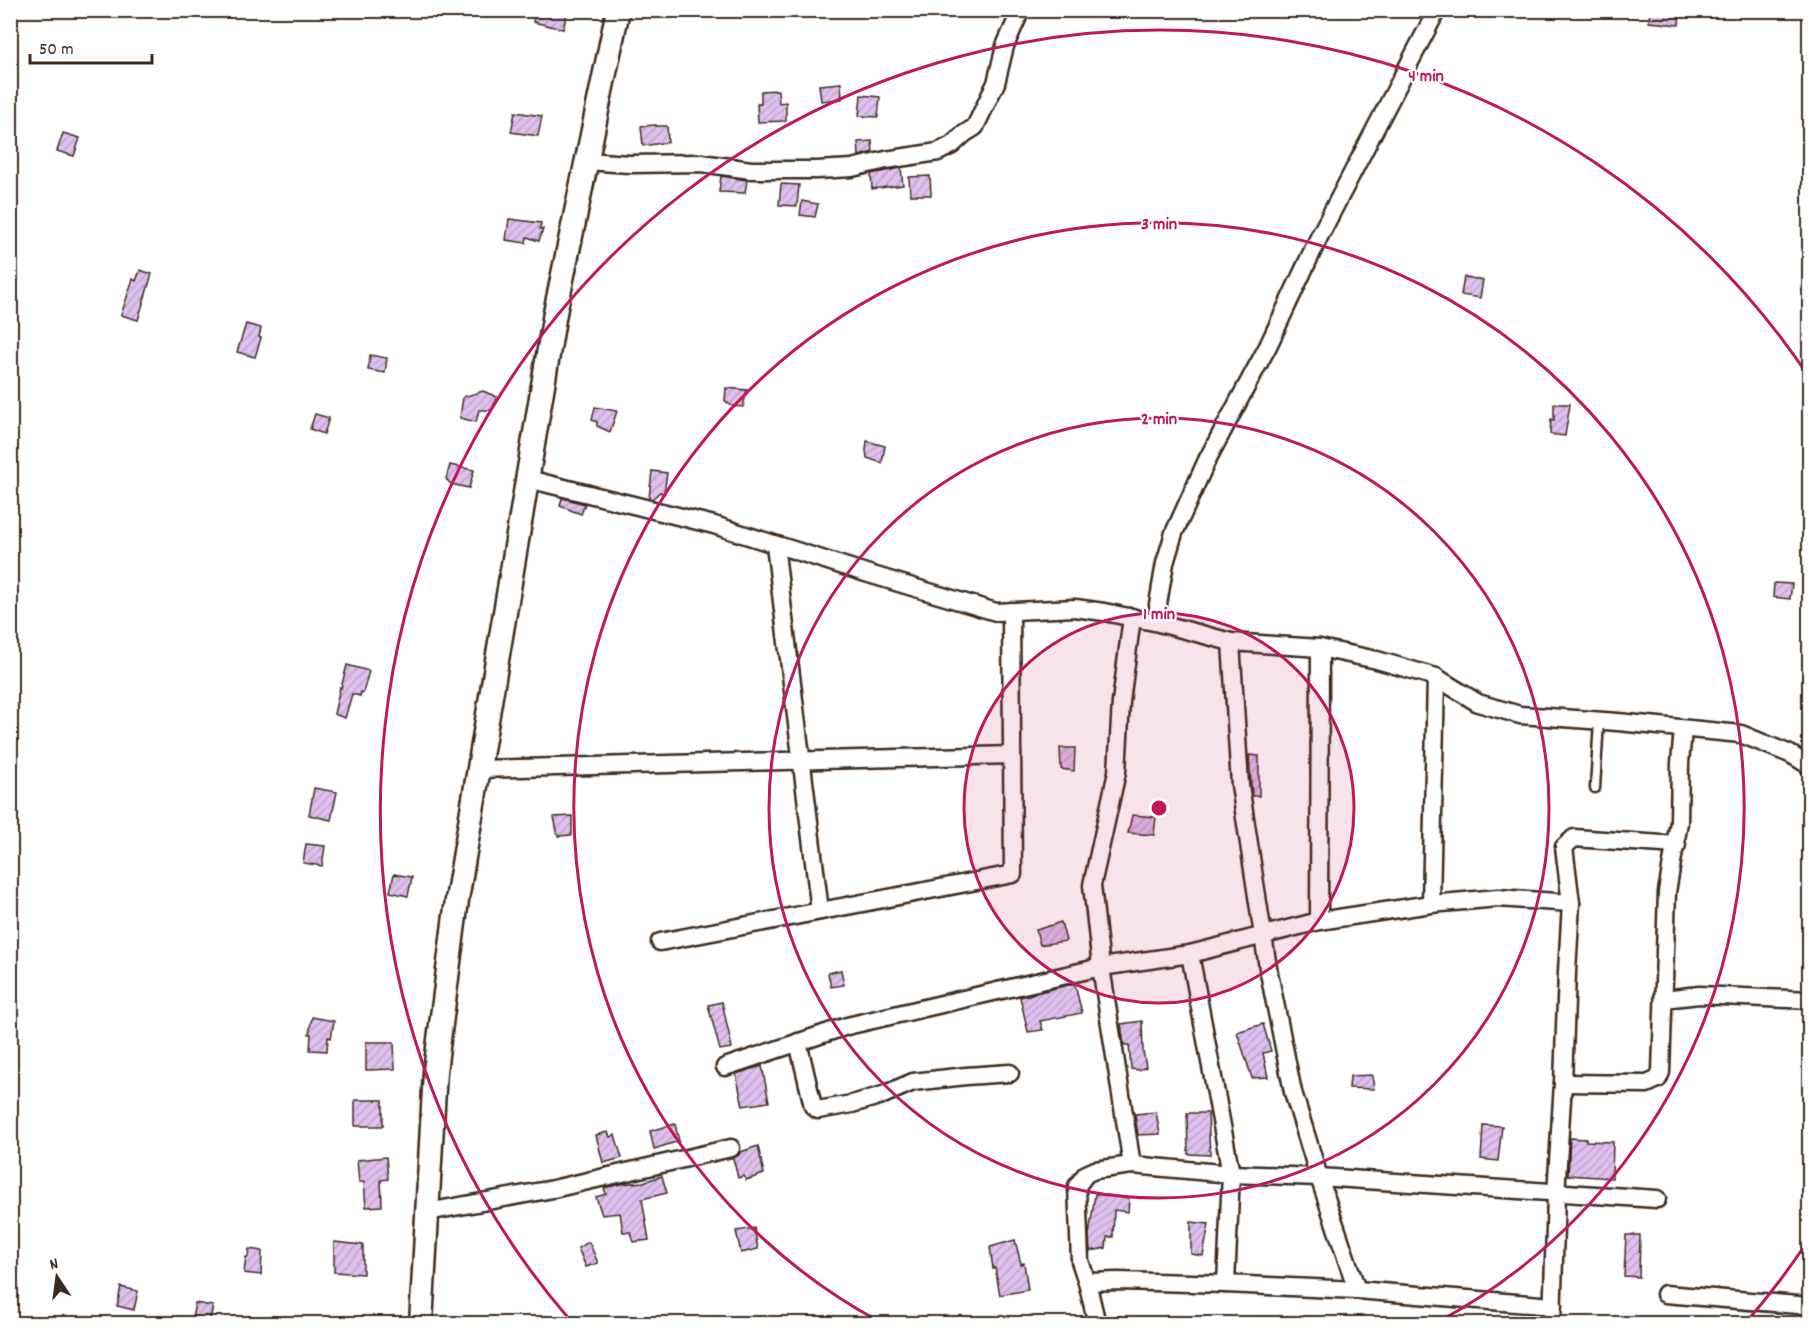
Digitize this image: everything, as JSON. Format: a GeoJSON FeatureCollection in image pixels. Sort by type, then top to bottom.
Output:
{"type":"FeatureCollection","features":[{"type":"Feature","properties":{"kind":"street"},"geometry":{"type":"LineString","coordinates":[[421,1323],[435,1071],[457,900],[555,313],[618,10]]}},
{"type":"Feature","properties":{"kind":"street"},"geometry":{"type":"LineString","coordinates":[[586,161],[629,164],[701,163],[751,170],[817,170],[852,168],[938,152],[952,145],[975,127],[996,82],[1005,46],[1021,10]]}},
{"type":"Feature","properties":{"kind":"street"},"geometry":{"type":"LineString","coordinates":[[1159,623],[1158,604],[1165,563],[1174,533],[1207,460],[1268,346],[1320,235],[1437,10]]}},
{"type":"Feature","properties":{"kind":"street"},"geometry":{"type":"LineString","coordinates":[[528,479],[714,525],[996,612],[1075,608],[1132,617],[1231,642],[1320,648],[1377,660],[1436,677],[1478,703],[1520,715],[1741,734],[1790,754],[1809,766]]}},
{"type":"Feature","properties":{"kind":"street"},"geometry":{"type":"LineString","coordinates":[[775,545],[820,911]]}},
{"type":"Feature","properties":{"kind":"street"},"geometry":{"type":"LineString","coordinates":[[660,942],[1013,874],[1011,611]]}},
{"type":"Feature","properties":{"kind":"street"},"geometry":{"type":"LineString","coordinates":[[1132,617],[1121,702],[1117,772],[1092,885],[1101,967],[1132,1165]]}},
{"type":"Feature","properties":{"kind":"street"},"geometry":{"type":"LineString","coordinates":[[1231,642],[1240,785],[1268,968],[1293,1092],[1357,1290]]}},
{"type":"Feature","properties":{"kind":"street"},"geometry":{"type":"LineString","coordinates":[[1319,921],[1320,648]]}},
{"type":"Feature","properties":{"kind":"street"},"geometry":{"type":"LineString","coordinates":[[1431,904],[1436,677]]}},
{"type":"Feature","properties":{"kind":"street"},"geometry":{"type":"LineString","coordinates":[[1563,1083],[1647,1084],[1658,1079],[1661,1072],[1667,892],[1677,845],[1683,729]]}},
{"type":"Feature","properties":{"kind":"street"},"geometry":{"type":"LineString","coordinates":[[478,769],[1012,755]]}},
{"type":"Feature","properties":{"kind":"street"},"geometry":{"type":"LineString","coordinates":[[1552,1323],[1566,972],[1571,903],[1564,847],[1574,838],[1677,845]]}},
{"type":"Feature","properties":{"kind":"street"},"geometry":{"type":"LineString","coordinates":[[726,1067],[848,1026],[1101,967],[1190,954],[1319,921],[1431,904],[1498,898],[1571,903]]}},
{"type":"Feature","properties":{"kind":"street"},"geometry":{"type":"LineString","coordinates":[[1190,954],[1231,1174],[1226,1284]]}},
{"type":"Feature","properties":{"kind":"street"},"geometry":{"type":"LineString","coordinates":[[1664,999],[1699,994],[1809,1000]]}},
{"type":"Feature","properties":{"kind":"street"},"geometry":{"type":"LineString","coordinates":[[798,1042],[813,1106],[818,1110],[883,1095],[913,1082],[1010,1073]]}},
{"type":"Feature","properties":{"kind":"street"},"geometry":{"type":"LineString","coordinates":[[427,1212],[553,1189],[731,1148]]}},
{"type":"Feature","properties":{"kind":"street"},"geometry":{"type":"LineString","coordinates":[[1098,1323],[1080,1261],[1077,1185],[1086,1174],[1095,1170],[1132,1165],[1231,1174],[1319,1177],[1658,1199]]}},
{"type":"Feature","properties":{"kind":"street"},"geometry":{"type":"LineString","coordinates":[[1087,1282],[1226,1284],[1357,1290],[1553,1306]]}},
{"type":"Feature","properties":{"kind":"street"},"geometry":{"type":"LineString","coordinates":[[1665,1294],[1809,1306]]}},
{"type":"Feature","properties":{"kind":"lane"},"geometry":{"type":"LineString","coordinates":[[1595,788],[1599,721]]}},
{"type":"Feature","properties":{"kind":"building"},"geometry":{"type":"Polygon","coordinates":[[[536,10],[568,10],[563,29],[533,22],[536,10]]]}},
{"type":"Feature","properties":{"kind":"building"},"geometry":{"type":"Polygon","coordinates":[[[1650,10],[1680,10],[1679,25],[1649,22],[1650,10]]]}},
{"type":"Feature","properties":{"kind":"building"},"geometry":{"type":"Polygon","coordinates":[[[841,83],[842,99],[821,101],[819,85],[841,83]]]}},
{"type":"Feature","properties":{"kind":"building"},"geometry":{"type":"Polygon","coordinates":[[[778,90],[779,103],[786,102],[786,121],[758,122],[757,104],[761,104],[761,91],[778,90]]]}},
{"type":"Feature","properties":{"kind":"building"},"geometry":{"type":"Polygon","coordinates":[[[861,95],[880,97],[878,117],[859,116],[861,95]]]}},
{"type":"Feature","properties":{"kind":"building"},"geometry":{"type":"Polygon","coordinates":[[[515,112],[542,116],[538,136],[511,132],[515,112]]]}},
{"type":"Feature","properties":{"kind":"building"},"geometry":{"type":"Polygon","coordinates":[[[641,126],[667,126],[668,142],[643,146],[641,126]]]}},
{"type":"Feature","properties":{"kind":"building"},"geometry":{"type":"Polygon","coordinates":[[[63,133],[80,138],[74,156],[57,151],[63,133]]]}},
{"type":"Feature","properties":{"kind":"building"},"geometry":{"type":"Polygon","coordinates":[[[872,141],[873,152],[859,156],[858,142],[872,141]]]}},
{"type":"Feature","properties":{"kind":"building"},"geometry":{"type":"Polygon","coordinates":[[[901,168],[903,185],[872,189],[871,174],[901,168]]]}},
{"type":"Feature","properties":{"kind":"building"},"geometry":{"type":"Polygon","coordinates":[[[721,176],[747,180],[745,193],[719,192],[721,176]]]}},
{"type":"Feature","properties":{"kind":"building"},"geometry":{"type":"Polygon","coordinates":[[[930,176],[931,195],[910,195],[909,177],[930,176]]]}},
{"type":"Feature","properties":{"kind":"building"},"geometry":{"type":"Polygon","coordinates":[[[781,184],[799,185],[797,206],[779,205],[781,184]]]}},
{"type":"Feature","properties":{"kind":"building"},"geometry":{"type":"Polygon","coordinates":[[[802,201],[818,204],[815,217],[800,215],[802,201]]]}},
{"type":"Feature","properties":{"kind":"building"},"geometry":{"type":"Polygon","coordinates":[[[509,219],[541,223],[540,229],[543,229],[539,241],[527,237],[526,243],[506,240],[509,219]]]}},
{"type":"Feature","properties":{"kind":"building"},"geometry":{"type":"Polygon","coordinates":[[[140,270],[152,274],[138,320],[121,315],[133,279],[136,281],[140,270]]]}},
{"type":"Feature","properties":{"kind":"building"},"geometry":{"type":"Polygon","coordinates":[[[1464,277],[1483,280],[1480,298],[1461,295],[1464,277]]]}},
{"type":"Feature","properties":{"kind":"building"},"geometry":{"type":"Polygon","coordinates":[[[246,324],[261,328],[259,337],[261,338],[255,357],[237,352],[246,324]]]}},
{"type":"Feature","properties":{"kind":"building"},"geometry":{"type":"Polygon","coordinates":[[[370,355],[387,358],[385,373],[368,370],[370,355]]]}},
{"type":"Feature","properties":{"kind":"building"},"geometry":{"type":"Polygon","coordinates":[[[726,388],[747,390],[743,407],[732,406],[725,401],[726,388]]]}},
{"type":"Feature","properties":{"kind":"building"},"geometry":{"type":"Polygon","coordinates":[[[483,391],[497,397],[492,410],[479,410],[476,422],[460,418],[463,397],[483,391]]]}},
{"type":"Feature","properties":{"kind":"building"},"geometry":{"type":"Polygon","coordinates":[[[1554,404],[1570,404],[1565,436],[1550,434],[1551,419],[1554,420],[1554,404]]]}},
{"type":"Feature","properties":{"kind":"building"},"geometry":{"type":"Polygon","coordinates":[[[595,407],[617,411],[610,432],[597,426],[597,422],[592,420],[595,407]]]}},
{"type":"Feature","properties":{"kind":"building"},"geometry":{"type":"Polygon","coordinates":[[[315,414],[329,418],[324,434],[310,429],[315,414]]]}},
{"type":"Feature","properties":{"kind":"building"},"geometry":{"type":"Polygon","coordinates":[[[867,441],[885,446],[882,463],[867,458],[867,441]]]}},
{"type":"Feature","properties":{"kind":"building"},"geometry":{"type":"Polygon","coordinates":[[[450,465],[474,470],[469,488],[451,484],[446,479],[450,465]]]}},
{"type":"Feature","properties":{"kind":"building"},"geometry":{"type":"Polygon","coordinates":[[[652,471],[667,473],[664,494],[660,492],[652,499],[649,498],[652,471]]]}},
{"type":"Feature","properties":{"kind":"building"},"geometry":{"type":"Polygon","coordinates":[[[562,498],[585,504],[581,514],[560,506],[562,498]]]}},
{"type":"Feature","properties":{"kind":"building"},"geometry":{"type":"Polygon","coordinates":[[[1774,583],[1792,584],[1790,599],[1773,597],[1774,583]]]}},
{"type":"Feature","properties":{"kind":"building"},"geometry":{"type":"Polygon","coordinates":[[[347,665],[369,671],[363,693],[361,692],[360,696],[352,694],[345,718],[334,714],[347,665]]]}},
{"type":"Feature","properties":{"kind":"building"},"geometry":{"type":"Polygon","coordinates":[[[1060,748],[1075,748],[1074,771],[1061,769],[1060,748]]]}},
{"type":"Feature","properties":{"kind":"building"},"geometry":{"type":"Polygon","coordinates":[[[1249,755],[1259,756],[1259,796],[1252,796],[1249,755]]]}},
{"type":"Feature","properties":{"kind":"building"},"geometry":{"type":"Polygon","coordinates":[[[314,788],[337,792],[331,820],[309,815],[314,788]]]}},
{"type":"Feature","properties":{"kind":"building"},"geometry":{"type":"Polygon","coordinates":[[[1132,815],[1156,817],[1154,835],[1128,833],[1132,815]]]}},
{"type":"Feature","properties":{"kind":"building"},"geometry":{"type":"Polygon","coordinates":[[[572,816],[572,835],[558,836],[554,817],[572,816]]]}},
{"type":"Feature","properties":{"kind":"building"},"geometry":{"type":"Polygon","coordinates":[[[306,844],[325,846],[322,866],[303,863],[306,844]]]}},
{"type":"Feature","properties":{"kind":"building"},"geometry":{"type":"Polygon","coordinates":[[[394,874],[412,877],[408,896],[390,892],[394,874]]]}},
{"type":"Feature","properties":{"kind":"building"},"geometry":{"type":"Polygon","coordinates":[[[1061,922],[1066,941],[1040,945],[1036,930],[1061,922]]]}},
{"type":"Feature","properties":{"kind":"building"},"geometry":{"type":"Polygon","coordinates":[[[841,970],[844,985],[831,987],[828,973],[841,970]]]}},
{"type":"Feature","properties":{"kind":"building"},"geometry":{"type":"Polygon","coordinates":[[[1075,985],[1082,1013],[1040,1021],[1043,1030],[1028,1032],[1020,997],[1075,985]]]}},
{"type":"Feature","properties":{"kind":"building"},"geometry":{"type":"Polygon","coordinates":[[[722,1002],[732,1048],[720,1050],[708,1005],[722,1002]]]}},
{"type":"Feature","properties":{"kind":"building"},"geometry":{"type":"Polygon","coordinates":[[[312,1017],[334,1021],[331,1038],[328,1037],[327,1051],[310,1050],[311,1034],[309,1034],[312,1017]]]}},
{"type":"Feature","properties":{"kind":"building"},"geometry":{"type":"Polygon","coordinates":[[[1142,1021],[1146,1067],[1139,1070],[1131,1069],[1129,1045],[1124,1045],[1121,1024],[1142,1021]]]}},
{"type":"Feature","properties":{"kind":"building"},"geometry":{"type":"Polygon","coordinates":[[[1263,1024],[1271,1051],[1263,1053],[1268,1077],[1252,1078],[1237,1032],[1263,1024]]]}},
{"type":"Feature","properties":{"kind":"building"},"geometry":{"type":"Polygon","coordinates":[[[366,1042],[394,1042],[395,1069],[366,1070],[366,1042]]]}},
{"type":"Feature","properties":{"kind":"building"},"geometry":{"type":"Polygon","coordinates":[[[762,1066],[769,1102],[743,1106],[736,1074],[762,1066]]]}},
{"type":"Feature","properties":{"kind":"building"},"geometry":{"type":"Polygon","coordinates":[[[1372,1075],[1374,1089],[1349,1088],[1350,1076],[1372,1075]]]}},
{"type":"Feature","properties":{"kind":"building"},"geometry":{"type":"Polygon","coordinates":[[[355,1100],[383,1100],[383,1126],[355,1126],[355,1100]]]}},
{"type":"Feature","properties":{"kind":"building"},"geometry":{"type":"Polygon","coordinates":[[[1156,1112],[1160,1134],[1138,1135],[1135,1114],[1156,1112]]]}},
{"type":"Feature","properties":{"kind":"building"},"geometry":{"type":"Polygon","coordinates":[[[1187,1113],[1208,1113],[1210,1155],[1188,1154],[1187,1113]]]}},
{"type":"Feature","properties":{"kind":"building"},"geometry":{"type":"Polygon","coordinates":[[[675,1124],[679,1141],[654,1149],[650,1131],[675,1124]]]}},
{"type":"Feature","properties":{"kind":"building"},"geometry":{"type":"Polygon","coordinates":[[[1483,1125],[1502,1126],[1498,1161],[1481,1159],[1483,1125]]]}},
{"type":"Feature","properties":{"kind":"building"},"geometry":{"type":"Polygon","coordinates":[[[608,1132],[610,1137],[615,1135],[622,1158],[603,1163],[596,1135],[608,1132]]]}},
{"type":"Feature","properties":{"kind":"building"},"geometry":{"type":"Polygon","coordinates":[[[1570,1138],[1613,1142],[1612,1178],[1568,1175],[1570,1138]]]}},
{"type":"Feature","properties":{"kind":"building"},"geometry":{"type":"Polygon","coordinates":[[[758,1146],[764,1174],[746,1180],[743,1176],[738,1178],[733,1158],[741,1152],[758,1146]]]}},
{"type":"Feature","properties":{"kind":"building"},"geometry":{"type":"Polygon","coordinates":[[[386,1157],[388,1179],[381,1180],[382,1206],[366,1207],[364,1182],[359,1182],[357,1160],[386,1157]]]}},
{"type":"Feature","properties":{"kind":"building"},"geometry":{"type":"Polygon","coordinates":[[[662,1176],[667,1193],[642,1199],[649,1240],[633,1242],[630,1232],[623,1232],[620,1213],[602,1215],[596,1197],[606,1194],[604,1188],[643,1182],[662,1176]]]}},
{"type":"Feature","properties":{"kind":"building"},"geometry":{"type":"Polygon","coordinates":[[[1095,1194],[1129,1198],[1128,1212],[1114,1210],[1113,1237],[1107,1237],[1106,1248],[1090,1251],[1089,1235],[1095,1194]]]}},
{"type":"Feature","properties":{"kind":"building"},"geometry":{"type":"Polygon","coordinates":[[[1191,1222],[1209,1224],[1203,1256],[1191,1254],[1191,1222]]]}},
{"type":"Feature","properties":{"kind":"building"},"geometry":{"type":"Polygon","coordinates":[[[754,1228],[758,1249],[741,1253],[736,1231],[754,1228]]]}},
{"type":"Feature","properties":{"kind":"building"},"geometry":{"type":"Polygon","coordinates":[[[1626,1235],[1640,1235],[1639,1277],[1624,1276],[1626,1235]]]}},
{"type":"Feature","properties":{"kind":"building"},"geometry":{"type":"Polygon","coordinates":[[[1015,1240],[1021,1264],[1024,1263],[1028,1290],[1000,1295],[990,1247],[1015,1240]]]}},
{"type":"Feature","properties":{"kind":"building"},"geometry":{"type":"Polygon","coordinates":[[[334,1242],[363,1245],[363,1274],[334,1272],[334,1242]]]}},
{"type":"Feature","properties":{"kind":"building"},"geometry":{"type":"Polygon","coordinates":[[[589,1242],[598,1263],[586,1267],[578,1248],[589,1242]]]}},
{"type":"Feature","properties":{"kind":"building"},"geometry":{"type":"Polygon","coordinates":[[[249,1249],[262,1251],[261,1275],[244,1273],[249,1249]]]}},
{"type":"Feature","properties":{"kind":"building"},"geometry":{"type":"Polygon","coordinates":[[[121,1287],[138,1291],[134,1310],[117,1306],[121,1287]]]}},
{"type":"Feature","properties":{"kind":"building"},"geometry":{"type":"Polygon","coordinates":[[[195,1303],[213,1306],[209,1323],[191,1323],[195,1303]]]}}]}
